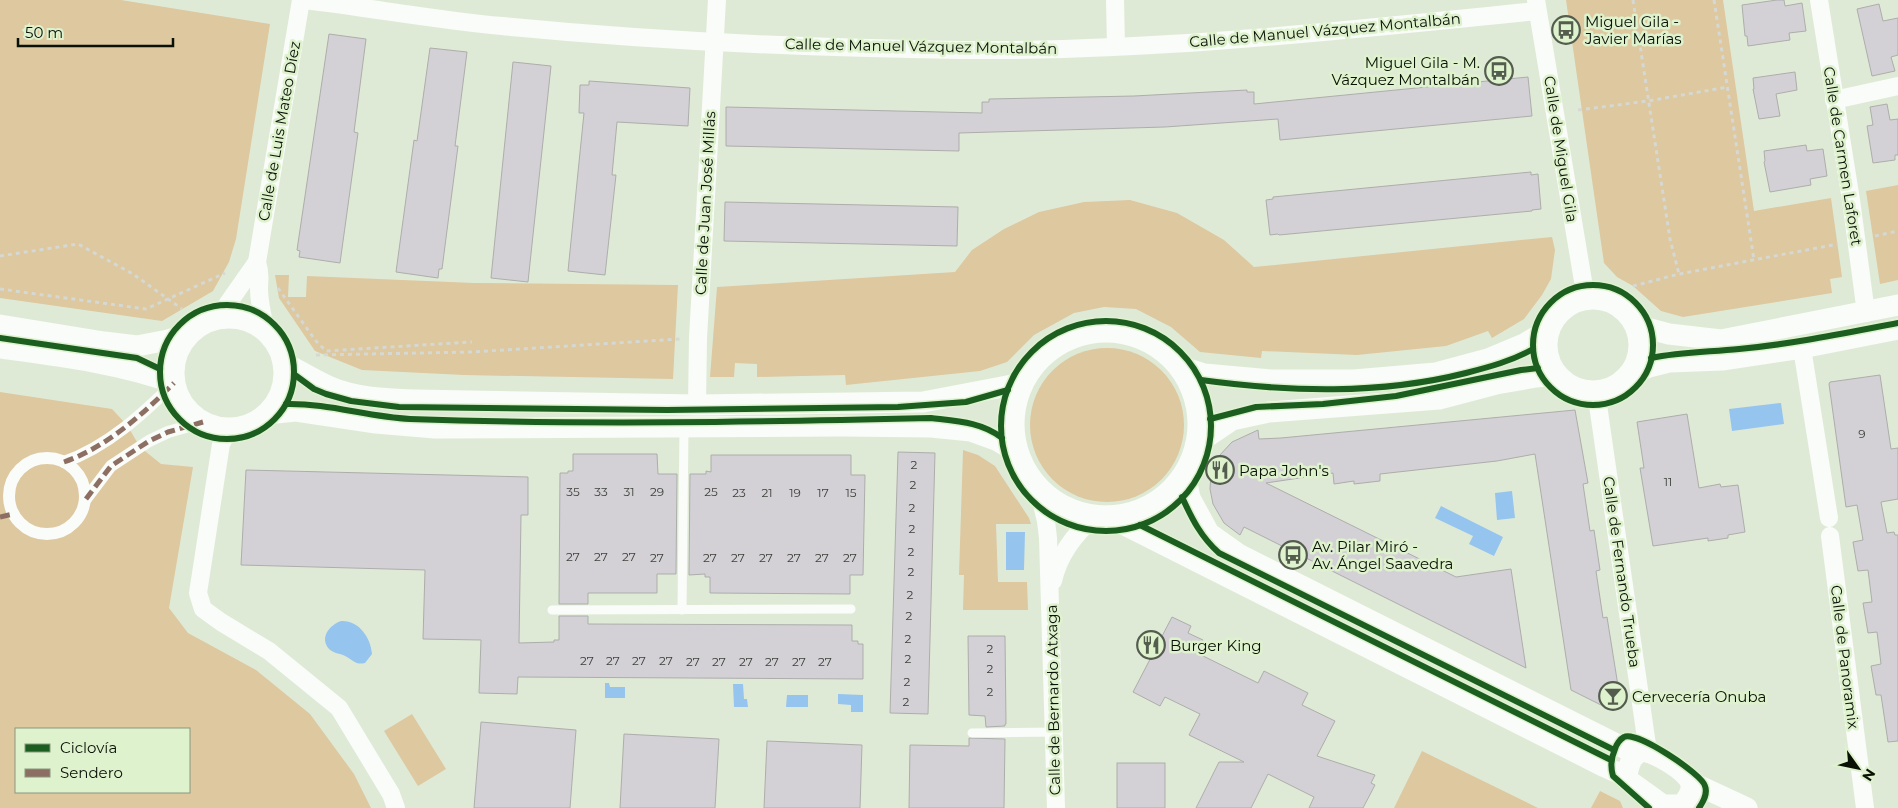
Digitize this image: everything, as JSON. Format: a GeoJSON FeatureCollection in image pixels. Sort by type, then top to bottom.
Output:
{"type":"FeatureCollection","features":[{"type":"Feature","properties":{"kind":"street","name":"Calle de Luis Mateo Díez"},"geometry":{"type":"LineString","coordinates":[[266,332],[259,288],[261,276],[257,262],[301,0]]}},
{"type":"Feature","properties":{"kind":"street","name":"Calle de Manuel Vázquez Montalbán"},"geometry":{"type":"LineString","coordinates":[[305,0],[500,26],[714,43],[963,50],[1116,46],[1287,36],[1537,5]]}},
{"type":"Feature","properties":{"kind":"street","name":"Calle de Juan José Millás"},"geometry":{"type":"LineString","coordinates":[[697,405],[698,338],[717,0]]}},
{"type":"Feature","properties":{"kind":"street"},"geometry":{"type":"LineString","coordinates":[[1115,0],[1116,46]]}},
{"type":"Feature","properties":{"kind":"street","name":"Calle de Carmen Laforet"},"geometry":{"type":"LineString","coordinates":[[1819,0],[1851,200],[1866,313]]}},
{"type":"Feature","properties":{"kind":"street","name":"Calle de Miguel Gila"},"geometry":{"type":"LineString","coordinates":[[1537,5],[1586,299]]}},
{"type":"Feature","properties":{"kind":"street"},"geometry":{"type":"LineString","coordinates":[[1834,100],[1898,86]]}},
{"type":"Feature","properties":{"kind":"street","name":"Calle de Luis Mateo Díez"},"geometry":{"type":"LineString","coordinates":[[217,318],[257,262]]}},
{"type":"Feature","properties":{"kind":"street"},"geometry":{"type":"LineString","coordinates":[[1629,374],[1637,359],[1639,342],[1635,325],[1626,312],[1615,304],[1601,299],[1586,299],[1570,304],[1557,315],[1549,329],[1546,345],[1549,361],[1557,375],[1568,384],[1582,390],[1596,391],[1614,386],[1629,374],[1669,362],[1722,360],[1802,348],[1898,329]]}},
{"type":"Feature","properties":{"kind":"street"},"geometry":{"type":"LineString","coordinates":[[1635,325],[1669,334],[1721,340],[1898,306]]}},
{"type":"Feature","properties":{"kind":"street"},"geometry":{"type":"LineString","coordinates":[[0,325],[137,346],[168,340],[190,333],[203,324],[217,318],[235,318],[252,322],[266,332],[277,345],[284,362],[282,390],[276,403],[266,414],[255,422],[242,427],[229,428],[216,427],[203,422],[190,412],[179,399],[174,383],[174,365],[180,347],[190,333]]}},
{"type":"Feature","properties":{"kind":"street"},"geometry":{"type":"LineString","coordinates":[[1179,366],[1204,374],[1271,380],[1354,380],[1436,373],[1488,359],[1524,344],[1549,329]]}},
{"type":"Feature","properties":{"kind":"street"},"geometry":{"type":"LineString","coordinates":[[1102,516],[1135,512],[1160,499],[1185,473],[1198,443],[1199,426],[1198,410],[1191,387],[1179,366],[1160,348],[1136,336],[1110,331],[1084,334],[1059,344],[1038,361],[1024,383],[1016,406],[1014,430],[1018,453],[1026,470],[1052,498],[1066,507],[1102,516],[1627,777],[1638,788],[1674,807],[1691,791],[1691,782]]}},
{"type":"Feature","properties":{"kind":"street"},"geometry":{"type":"LineString","coordinates":[[0,348],[137,370],[174,383]]}},
{"type":"Feature","properties":{"kind":"street"},"geometry":{"type":"LineString","coordinates":[[1802,348],[1829,518]]}},
{"type":"Feature","properties":{"kind":"street"},"geometry":{"type":"LineString","coordinates":[[284,362],[329,387],[353,394],[381,398],[697,405],[923,402],[1024,383]]}},
{"type":"Feature","properties":{"kind":"street"},"geometry":{"type":"LineString","coordinates":[[1198,443],[1232,420],[1269,412],[1439,399],[1496,384],[1557,375]]}},
{"type":"Feature","properties":{"kind":"street"},"geometry":{"type":"LineString","coordinates":[[64,462],[90,451],[135,420],[174,383]]}},
{"type":"Feature","properties":{"kind":"street","name":"Calle de Fernando Trueba"},"geometry":{"type":"LineString","coordinates":[[1596,391],[1642,753]]}},
{"type":"Feature","properties":{"kind":"street"},"geometry":{"type":"LineString","coordinates":[[266,414],[296,411],[376,423],[435,428],[931,427],[971,431],[996,440],[1018,453]]}},
{"type":"Feature","properties":{"kind":"street"},"geometry":{"type":"LineString","coordinates":[[86,499],[111,466],[149,441],[168,432],[203,422]]}},
{"type":"Feature","properties":{"kind":"street"},"geometry":{"type":"LineString","coordinates":[[229,428],[221,444],[198,593],[203,609],[269,651],[339,708],[391,794],[396,808]]}},
{"type":"Feature","properties":{"kind":"street"},"geometry":{"type":"LineString","coordinates":[[41,458],[53,458],[74,468],[81,477],[85,487],[86,499],[83,511],[67,529],[56,534],[43,535],[31,531],[21,524],[13,514],[10,503],[10,491],[13,479],[30,462],[41,458]]}},
{"type":"Feature","properties":{"kind":"street"},"geometry":{"type":"LineString","coordinates":[[1185,473],[1190,498],[1209,533],[1240,555],[1642,753],[1670,764],[1691,782],[1747,808]]}},
{"type":"Feature","properties":{"kind":"street","name":"Calle de Bernardo Atxaga"},"geometry":{"type":"LineString","coordinates":[[1037,484],[1046,521],[1051,592],[1056,808]]}},
{"type":"Feature","properties":{"kind":"street"},"geometry":{"type":"LineString","coordinates":[[0,517],[13,514]]}},
{"type":"Feature","properties":{"kind":"street","name":"Calle de Bernardo Atxaga"},"geometry":{"type":"LineString","coordinates":[[1051,592],[1057,565],[1068,544],[1081,528],[1102,516]]}},
{"type":"Feature","properties":{"kind":"street","name":"Calle de Panoramix"},"geometry":{"type":"LineString","coordinates":[[1830,536],[1865,808]]}},
{"type":"Feature","properties":{"kind":"street"},"geometry":{"type":"LineString","coordinates":[[1627,777],[1628,768],[1642,753]]}},
{"type":"Feature","properties":{"kind":"lane"},"geometry":{"type":"LineString","coordinates":[[682,610],[684,427]]}},
{"type":"Feature","properties":{"kind":"lane"},"geometry":{"type":"LineString","coordinates":[[552,610],[851,609]]}},
{"type":"Feature","properties":{"kind":"lane"},"geometry":{"type":"LineString","coordinates":[[972,733],[1055,732]]}},
{"type":"Feature","properties":{"kind":"path"},"geometry":{"type":"LineString","coordinates":[[1633,0],[1670,239],[1679,274]]}},
{"type":"Feature","properties":{"kind":"path"},"geometry":{"type":"LineString","coordinates":[[1714,0],[1754,260]]}},
{"type":"Feature","properties":{"kind":"path"},"geometry":{"type":"LineString","coordinates":[[1578,110],[1648,102],[1728,87]]}},
{"type":"Feature","properties":{"kind":"path"},"geometry":{"type":"LineString","coordinates":[[0,256],[78,244],[133,274],[182,309]]}},
{"type":"Feature","properties":{"kind":"path"},"geometry":{"type":"LineString","coordinates":[[1634,286],[1679,274],[1840,244]]}},
{"type":"Feature","properties":{"kind":"path"},"geometry":{"type":"LineString","coordinates":[[313,355],[472,352],[698,338]]}},
{"type":"Feature","properties":{"kind":"shaded area"},"geometry":{"type":"Polygon","coordinates":[[[0,0],[121,0],[270,24],[236,239],[229,262],[213,291],[162,321],[0,298],[0,0]]]}},
{"type":"Feature","properties":{"kind":"shaded area"},"geometry":{"type":"Polygon","coordinates":[[[1566,0],[1723,0],[1754,211],[1831,198],[1842,277],[1830,279],[1832,293],[1683,317],[1661,311],[1633,286],[1617,277],[1604,263],[1566,0]]]}},
{"type":"Feature","properties":{"kind":"shaded area"},"geometry":{"type":"Polygon","coordinates":[[[1898,185],[1898,280],[1880,284],[1866,191],[1898,185]]]}},
{"type":"Feature","properties":{"kind":"shaded area"},"geometry":{"type":"Polygon","coordinates":[[[1130,200],[1177,213],[1224,240],[1254,267],[1552,237],[1555,250],[1551,279],[1524,319],[1492,338],[1488,331],[1446,346],[1357,355],[1262,351],[1261,358],[1200,352],[1171,327],[1136,309],[1104,307],[1074,313],[1034,335],[1007,362],[980,371],[846,385],[845,375],[757,377],[757,364],[735,363],[734,377],[710,377],[717,287],[955,272],[972,250],[1004,229],[1039,212],[1084,202],[1130,200]]]}},
{"type":"Feature","properties":{"kind":"shaded area"},"geometry":{"type":"Polygon","coordinates":[[[275,275],[289,275],[288,297],[306,297],[307,276],[474,283],[678,285],[673,379],[464,375],[362,370],[315,351],[279,298],[275,275]]]}},
{"type":"Feature","properties":{"kind":"shaded area"},"geometry":{"type":"Polygon","coordinates":[[[1107,348],[1136,354],[1150,361],[1161,371],[1171,382],[1178,396],[1184,425],[1178,454],[1171,468],[1161,479],[1150,489],[1136,496],[1107,502],[1078,496],[1064,489],[1053,479],[1043,468],[1036,454],[1030,425],[1036,396],[1043,382],[1053,371],[1064,361],[1078,354],[1107,348]]]}},
{"type":"Feature","properties":{"kind":"shaded area"},"geometry":{"type":"Polygon","coordinates":[[[0,392],[112,409],[127,425],[140,447],[161,464],[193,467],[169,608],[188,633],[256,670],[310,714],[354,774],[371,808],[0,808],[0,392]]]}},
{"type":"Feature","properties":{"kind":"shaded area"},"geometry":{"type":"Polygon","coordinates":[[[963,450],[978,455],[995,466],[1029,518],[1031,524],[996,524],[998,582],[1027,582],[1028,610],[963,610],[964,575],[959,575],[963,450]]]}},
{"type":"Feature","properties":{"kind":"shaded area"},"geometry":{"type":"Polygon","coordinates":[[[412,714],[446,769],[418,786],[384,731],[412,714]]]}},
{"type":"Feature","properties":{"kind":"shaded area"},"geometry":{"type":"Polygon","coordinates":[[[1422,751],[1538,808],[1394,808],[1422,751]]]}},
{"type":"Feature","properties":{"kind":"shaded area"},"geometry":{"type":"Polygon","coordinates":[[[1600,791],[1620,801],[1623,808],[1591,808],[1600,791]]]}},
{"type":"Feature","properties":{"kind":"water"},"geometry":{"type":"Polygon","coordinates":[[[1781,403],[1784,424],[1732,431],[1729,409],[1781,403]]]}},
{"type":"Feature","properties":{"kind":"water"},"geometry":{"type":"Polygon","coordinates":[[[1512,491],[1515,518],[1497,520],[1495,493],[1512,491]]]}},
{"type":"Feature","properties":{"kind":"water"},"geometry":{"type":"Polygon","coordinates":[[[1441,506],[1503,537],[1494,556],[1469,544],[1473,536],[1435,518],[1441,506]]]}},
{"type":"Feature","properties":{"kind":"water"},"geometry":{"type":"Polygon","coordinates":[[[1006,532],[1025,532],[1024,570],[1006,570],[1006,532]]]}},
{"type":"Feature","properties":{"kind":"water"},"geometry":{"type":"Polygon","coordinates":[[[341,621],[353,623],[366,636],[372,654],[365,663],[357,663],[333,652],[326,645],[327,632],[333,625],[341,621]]]}},
{"type":"Feature","properties":{"kind":"water"},"geometry":{"type":"Polygon","coordinates":[[[605,683],[609,683],[610,687],[625,687],[625,698],[605,698],[605,683]]]}},
{"type":"Feature","properties":{"kind":"water"},"geometry":{"type":"Polygon","coordinates":[[[733,684],[743,684],[744,699],[747,699],[748,707],[734,707],[733,684]]]}},
{"type":"Feature","properties":{"kind":"water"},"geometry":{"type":"Polygon","coordinates":[[[838,694],[863,695],[863,712],[851,712],[851,705],[838,704],[838,694]]]}},
{"type":"Feature","properties":{"kind":"water"},"geometry":{"type":"Polygon","coordinates":[[[787,695],[808,695],[808,707],[786,707],[787,695]]]}},
{"type":"Feature","properties":{"kind":"building"},"geometry":{"type":"Polygon","coordinates":[[[1784,0],[1785,6],[1802,3],[1806,31],[1789,33],[1790,40],[1748,46],[1747,36],[1745,36],[1742,5],[1784,0]]]}},
{"type":"Feature","properties":{"kind":"building"},"geometry":{"type":"Polygon","coordinates":[[[1879,4],[1883,21],[1898,18],[1898,55],[1891,57],[1895,71],[1872,76],[1857,9],[1879,4]]]}},
{"type":"Feature","properties":{"kind":"building"},"geometry":{"type":"Polygon","coordinates":[[[329,34],[366,39],[354,132],[358,133],[340,263],[299,257],[300,251],[297,250],[329,34]]]}},
{"type":"Feature","properties":{"kind":"building"},"geometry":{"type":"Polygon","coordinates":[[[430,48],[467,52],[455,146],[458,146],[442,269],[439,269],[438,278],[396,272],[414,140],[417,141],[430,48]]]}},
{"type":"Feature","properties":{"kind":"building"},"geometry":{"type":"Polygon","coordinates":[[[513,62],[551,66],[528,282],[491,278],[513,62]]]}},
{"type":"Feature","properties":{"kind":"building"},"geometry":{"type":"Polygon","coordinates":[[[1795,72],[1797,90],[1776,94],[1780,116],[1759,119],[1753,89],[1753,78],[1795,72]]]}},
{"type":"Feature","properties":{"kind":"building"},"geometry":{"type":"Polygon","coordinates":[[[1528,77],[1532,116],[1280,140],[1278,119],[1165,127],[959,133],[959,151],[726,146],[726,107],[982,113],[982,102],[989,102],[989,99],[1134,96],[1247,90],[1247,92],[1254,92],[1254,104],[1528,77]]]}},
{"type":"Feature","properties":{"kind":"building"},"geometry":{"type":"Polygon","coordinates":[[[589,81],[690,88],[688,126],[617,122],[612,175],[616,175],[605,275],[568,271],[584,113],[579,113],[580,85],[589,85],[589,81]]]}},
{"type":"Feature","properties":{"kind":"building"},"geometry":{"type":"Polygon","coordinates":[[[1887,104],[1890,120],[1898,119],[1898,155],[1895,155],[1895,160],[1873,163],[1867,126],[1873,125],[1870,107],[1887,104]]]}},
{"type":"Feature","properties":{"kind":"building"},"geometry":{"type":"Polygon","coordinates":[[[1806,145],[1807,151],[1823,149],[1827,176],[1810,179],[1811,185],[1770,192],[1764,162],[1764,151],[1806,145]]]}},
{"type":"Feature","properties":{"kind":"building"},"geometry":{"type":"Polygon","coordinates":[[[1531,172],[1531,175],[1538,174],[1541,209],[1270,235],[1266,200],[1273,199],[1273,197],[1531,172]]]}},
{"type":"Feature","properties":{"kind":"building"},"geometry":{"type":"Polygon","coordinates":[[[725,202],[958,207],[957,246],[724,241],[725,202]]]}},
{"type":"Feature","properties":{"kind":"building"},"geometry":{"type":"Polygon","coordinates":[[[1880,375],[1891,449],[1898,448],[1898,499],[1881,502],[1887,533],[1894,532],[1895,535],[1898,535],[1898,741],[1888,742],[1881,695],[1876,695],[1871,666],[1881,664],[1877,632],[1868,633],[1863,603],[1872,602],[1868,570],[1858,571],[1853,542],[1863,540],[1857,505],[1846,507],[1829,384],[1830,382],[1880,375]]]}},
{"type":"Feature","properties":{"kind":"building"},"geometry":{"type":"Polygon","coordinates":[[[1575,410],[1588,483],[1583,484],[1590,531],[1594,530],[1600,570],[1596,571],[1603,618],[1607,617],[1619,692],[1620,701],[1614,708],[1607,708],[1571,690],[1535,454],[1497,461],[1380,474],[1380,481],[1354,484],[1354,481],[1334,484],[1333,473],[1266,483],[1456,577],[1511,569],[1526,668],[1244,527],[1240,535],[1224,523],[1213,504],[1210,489],[1211,474],[1219,456],[1232,442],[1258,430],[1259,439],[1281,438],[1575,410]]]}},
{"type":"Feature","properties":{"kind":"building"},"geometry":{"type":"Polygon","coordinates":[[[1687,414],[1699,488],[1720,484],[1721,487],[1738,485],[1745,532],[1728,535],[1728,538],[1708,541],[1708,538],[1653,546],[1640,468],[1644,468],[1637,422],[1687,414]]]}},
{"type":"Feature","properties":{"kind":"building"},"geometry":{"type":"Polygon","coordinates":[[[898,452],[935,453],[928,714],[890,713],[898,452]]]}},
{"type":"Feature","properties":{"kind":"building"},"geometry":{"type":"Polygon","coordinates":[[[573,454],[657,454],[658,474],[677,474],[676,574],[657,574],[657,593],[588,593],[588,604],[559,604],[560,473],[573,471],[573,454]]]}},
{"type":"Feature","properties":{"kind":"building"},"geometry":{"type":"Polygon","coordinates":[[[711,455],[851,455],[851,475],[865,475],[863,575],[850,575],[850,594],[710,593],[710,577],[705,577],[705,574],[689,575],[690,474],[706,474],[706,471],[711,472],[711,455]]]}},
{"type":"Feature","properties":{"kind":"building"},"geometry":{"type":"Polygon","coordinates":[[[246,470],[528,477],[528,515],[521,515],[519,643],[554,642],[554,640],[559,640],[559,616],[588,616],[588,624],[852,625],[852,641],[858,641],[858,644],[863,644],[863,679],[518,677],[517,694],[479,693],[481,640],[423,639],[425,570],[241,565],[246,470]]]}},
{"type":"Feature","properties":{"kind":"building"},"geometry":{"type":"Polygon","coordinates":[[[1172,617],[1191,626],[1188,633],[1203,640],[1197,653],[1258,683],[1264,671],[1308,693],[1302,705],[1335,721],[1317,756],[1375,775],[1371,783],[1375,785],[1363,808],[1309,808],[1314,797],[1268,774],[1251,808],[1196,808],[1219,762],[1244,762],[1189,735],[1200,714],[1165,697],[1160,706],[1133,692],[1172,617]]]}},
{"type":"Feature","properties":{"kind":"building"},"geometry":{"type":"Polygon","coordinates":[[[968,636],[1005,636],[1005,726],[986,727],[985,716],[969,715],[968,636]]]}},
{"type":"Feature","properties":{"kind":"building"},"geometry":{"type":"Polygon","coordinates":[[[481,722],[576,730],[570,808],[474,808],[481,722]]]}},
{"type":"Feature","properties":{"kind":"building"},"geometry":{"type":"Polygon","coordinates":[[[624,734],[719,739],[715,808],[620,808],[624,734]]]}},
{"type":"Feature","properties":{"kind":"building"},"geometry":{"type":"Polygon","coordinates":[[[969,738],[1005,739],[1004,808],[909,808],[910,745],[969,746],[969,738]]]}},
{"type":"Feature","properties":{"kind":"building"},"geometry":{"type":"Polygon","coordinates":[[[767,741],[862,745],[860,808],[764,808],[767,741]]]}},
{"type":"Feature","properties":{"kind":"building"},"geometry":{"type":"Polygon","coordinates":[[[1117,763],[1165,763],[1165,808],[1117,808],[1117,763]]]}},
{"type":"Feature","properties":{"kind":"marked path"},"geometry":{"type":"LineString","coordinates":[[64,462],[80,456],[110,439],[137,418],[174,383]]}},
{"type":"Feature","properties":{"kind":"marked path"},"geometry":{"type":"LineString","coordinates":[[86,499],[111,466],[149,441],[168,432],[203,422]]}},
{"type":"Feature","properties":{"kind":"marked path"},"geometry":{"type":"LineString","coordinates":[[0,517],[13,514]]}},
{"type":"Feature","properties":{"kind":"cycle path"},"geometry":{"type":"LineString","coordinates":[[1593,285],[1605,286],[1616,290],[1626,295],[1635,303],[1643,312],[1648,322],[1652,333],[1653,345],[1652,357],[1648,368],[1643,378],[1635,387],[1626,395],[1616,400],[1605,404],[1593,405],[1581,404],[1570,400],[1560,395],[1551,387],[1543,378],[1538,368],[1534,357],[1533,345],[1534,333],[1538,322],[1543,312],[1551,303],[1560,295],[1570,290],[1581,286],[1593,285]]}},
{"type":"Feature","properties":{"kind":"cycle path"},"geometry":{"type":"LineString","coordinates":[[227,305],[253,310],[275,324],[289,346],[294,372],[289,398],[275,420],[253,434],[227,439],[201,434],[179,420],[165,398],[160,372],[165,346],[179,324],[201,310],[227,305]]}},
{"type":"Feature","properties":{"kind":"cycle path"},"geometry":{"type":"LineString","coordinates":[[1106,321],[1126,323],[1146,329],[1164,339],[1180,352],[1193,368],[1203,386],[1209,406],[1211,426],[1209,446],[1203,466],[1193,484],[1180,500],[1164,513],[1146,523],[1126,529],[1106,531],[1086,529],[1066,523],[1048,513],[1032,500],[1019,484],[1009,466],[1003,446],[1001,426],[1003,406],[1009,386],[1019,368],[1032,352],[1048,339],[1066,329],[1086,323],[1106,321]]}},
{"type":"Feature","properties":{"kind":"cycle path"},"geometry":{"type":"LineString","coordinates":[[1651,358],[1673,354],[1779,344],[1898,323]]}},
{"type":"Feature","properties":{"kind":"cycle path"},"geometry":{"type":"LineString","coordinates":[[0,338],[137,358],[160,369]]}},
{"type":"Feature","properties":{"kind":"cycle path"},"geometry":{"type":"LineString","coordinates":[[1201,380],[1301,389],[1367,388],[1400,385],[1466,373],[1509,360],[1533,349]]}},
{"type":"Feature","properties":{"kind":"cycle path"},"geometry":{"type":"LineString","coordinates":[[1210,419],[1256,407],[1323,404],[1396,396],[1538,368]]}},
{"type":"Feature","properties":{"kind":"cycle path"},"geometry":{"type":"LineString","coordinates":[[295,375],[314,389],[326,394],[351,401],[399,407],[667,410],[898,407],[966,402],[1008,390]]}},
{"type":"Feature","properties":{"kind":"cycle path"},"geometry":{"type":"LineString","coordinates":[[286,404],[302,404],[394,418],[475,421],[670,422],[931,418],[977,425],[1002,438]]}},
{"type":"Feature","properties":{"kind":"cycle path"},"geometry":{"type":"LineString","coordinates":[[1182,497],[1197,527],[1219,553],[1614,750]]}},
{"type":"Feature","properties":{"kind":"cycle path"},"geometry":{"type":"LineString","coordinates":[[1140,525],[1611,760]]}},
{"type":"Feature","properties":{"kind":"cycle path"},"geometry":{"type":"LineString","coordinates":[[1649,808],[1613,776],[1611,765],[1613,756],[1617,744],[1624,737],[1631,737],[1654,746],[1693,772],[1705,786],[1706,792],[1699,808]]}},
{"type":"Feature","properties":{"kind":"place","name":"Miguel Gila - Javier Marías"},"geometry":{"type":"Point","coordinates":[1566,30]}},
{"type":"Feature","properties":{"kind":"place","name":"Miguel Gila - M. Vázquez Montalbán"},"geometry":{"type":"Point","coordinates":[1499,71]}},
{"type":"Feature","properties":{"kind":"place","name":"Papa John's"},"geometry":{"type":"Point","coordinates":[1220,470]}},
{"type":"Feature","properties":{"kind":"place","name":"Av. Pilar Miró - Av. Ángel Saavedra"},"geometry":{"type":"Point","coordinates":[1293,555]}},
{"type":"Feature","properties":{"kind":"place","name":"Burger King"},"geometry":{"type":"Point","coordinates":[1151,645]}},
{"type":"Feature","properties":{"kind":"place","name":"Cervecería Onuba"},"geometry":{"type":"Point","coordinates":[1613,696]}}]}
